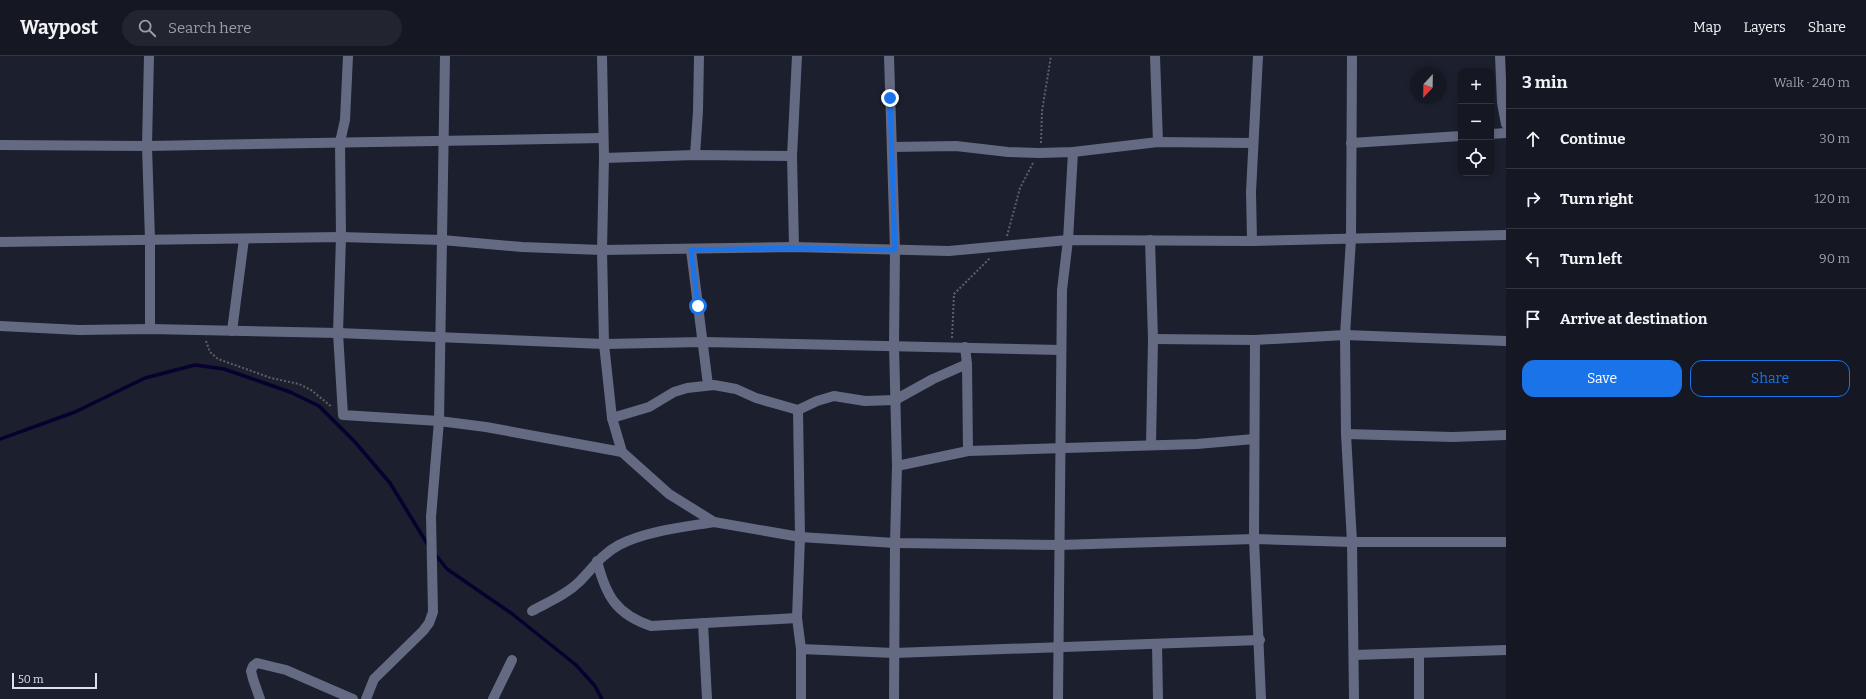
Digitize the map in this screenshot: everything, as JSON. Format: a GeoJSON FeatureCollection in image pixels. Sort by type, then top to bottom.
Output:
{"type":"FeatureCollection","features":[{"type":"Feature","properties":{"kind":"street"},"geometry":{"type":"LineString","coordinates":[[149,56],[147,146],[150,240],[150,329]]}},
{"type":"Feature","properties":{"kind":"street"},"geometry":{"type":"LineString","coordinates":[[348,56],[345,120],[340,142],[341,238],[338,334],[343,415],[439,421],[528,434],[622,452],[669,494],[714,522]]}},
{"type":"Feature","properties":{"kind":"street"},"geometry":{"type":"LineString","coordinates":[[366,699],[374,679],[423,631],[429,623],[433,612],[431,517],[439,421],[445,56]]}},
{"type":"Feature","properties":{"kind":"street"},"geometry":{"type":"LineString","coordinates":[[602,56],[604,138],[602,250],[604,344],[612,418],[622,452]]}},
{"type":"Feature","properties":{"kind":"street"},"geometry":{"type":"LineString","coordinates":[[695,155],[698,111],[699,56]]}},
{"type":"Feature","properties":{"kind":"street"},"geometry":{"type":"LineString","coordinates":[[794,248],[792,156],[797,56]]}},
{"type":"Feature","properties":{"kind":"street"},"geometry":{"type":"LineString","coordinates":[[889,56],[895,250],[894,345],[897,466],[894,699]]}},
{"type":"Feature","properties":{"kind":"street"},"geometry":{"type":"LineString","coordinates":[[1154,56],[1158,142]]}},
{"type":"Feature","properties":{"kind":"street"},"geometry":{"type":"LineString","coordinates":[[1252,241],[1252,143],[1258,56]]}},
{"type":"Feature","properties":{"kind":"street"},"geometry":{"type":"LineString","coordinates":[[1352,56],[1351,240],[1345,334],[1346,434],[1352,542],[1354,699]]}},
{"type":"Feature","properties":{"kind":"street"},"geometry":{"type":"LineString","coordinates":[[1500,56],[1502,102],[1506,124]]}},
{"type":"Feature","properties":{"kind":"street"},"geometry":{"type":"LineString","coordinates":[[1494,134],[1506,133]]}},
{"type":"Feature","properties":{"kind":"street"},"geometry":{"type":"LineString","coordinates":[[1351,143],[1458,136]]}},
{"type":"Feature","properties":{"kind":"street"},"geometry":{"type":"LineString","coordinates":[[0,145],[147,146],[604,138]]}},
{"type":"Feature","properties":{"kind":"street"},"geometry":{"type":"LineString","coordinates":[[892,147],[956,146],[1008,152],[1073,152],[1158,142],[1252,143]]}},
{"type":"Feature","properties":{"kind":"street"},"geometry":{"type":"LineString","coordinates":[[1058,699],[1057,649],[1062,290],[1068,240],[1073,152]]}},
{"type":"Feature","properties":{"kind":"street"},"geometry":{"type":"LineString","coordinates":[[604,158],[695,155],[792,156]]}},
{"type":"Feature","properties":{"kind":"street"},"geometry":{"type":"LineString","coordinates":[[0,242],[341,238],[442,240],[522,247],[602,250],[794,248],[949,251],[1068,240],[1351,240],[1506,235]]}},
{"type":"Feature","properties":{"kind":"street"},"geometry":{"type":"LineString","coordinates":[[232,331],[244,239]]}},
{"type":"Feature","properties":{"kind":"street"},"geometry":{"type":"LineString","coordinates":[[1150,240],[1153,339],[1152,445]]}},
{"type":"Feature","properties":{"kind":"street"},"geometry":{"type":"LineString","coordinates":[[691,250],[708,385]]}},
{"type":"Feature","properties":{"kind":"street"},"geometry":{"type":"LineString","coordinates":[[0,326],[79,330],[150,329],[338,334],[604,344],[703,342],[894,345],[952,348],[1061,350]]}},
{"type":"Feature","properties":{"kind":"street"},"geometry":{"type":"LineString","coordinates":[[1153,339],[1255,340],[1345,334],[1506,341]]}},
{"type":"Feature","properties":{"kind":"street"},"geometry":{"type":"LineString","coordinates":[[1255,340],[1254,539],[1260,640],[1261,699]]}},
{"type":"Feature","properties":{"kind":"street"},"geometry":{"type":"LineString","coordinates":[[965,348],[967,364],[968,451]]}},
{"type":"Feature","properties":{"kind":"street"},"geometry":{"type":"LineString","coordinates":[[612,418],[649,408],[674,392],[687,388],[708,385],[736,389],[756,398],[798,410],[817,401],[834,396],[865,401],[895,400],[933,379],[967,364]]}},
{"type":"Feature","properties":{"kind":"street"},"geometry":{"type":"LineString","coordinates":[[798,410],[800,537],[797,618],[800,649],[801,699]]}},
{"type":"Feature","properties":{"kind":"street"},"geometry":{"type":"LineString","coordinates":[[1346,434],[1453,437],[1506,435]]}},
{"type":"Feature","properties":{"kind":"street"},"geometry":{"type":"LineString","coordinates":[[897,466],[968,451],[1060,449],[1254,439]]}},
{"type":"Feature","properties":{"kind":"street"},"geometry":{"type":"LineString","coordinates":[[532,611],[570,590],[598,561],[619,545],[637,538],[714,522],[800,537],[895,543],[1059,545],[1254,539],[1352,542],[1506,542]]}},
{"type":"Feature","properties":{"kind":"street"},"geometry":{"type":"LineString","coordinates":[[598,561],[602,580],[609,597],[637,621],[651,626],[797,618]]}},
{"type":"Feature","properties":{"kind":"street"},"geometry":{"type":"LineString","coordinates":[[703,623],[707,699]]}},
{"type":"Feature","properties":{"kind":"street"},"geometry":{"type":"LineString","coordinates":[[800,649],[894,653],[1057,649],[1260,640]]}},
{"type":"Feature","properties":{"kind":"street"},"geometry":{"type":"LineString","coordinates":[[1157,644],[1158,699]]}},
{"type":"Feature","properties":{"kind":"street"},"geometry":{"type":"LineString","coordinates":[[1354,655],[1506,650]]}},
{"type":"Feature","properties":{"kind":"street"},"geometry":{"type":"LineString","coordinates":[[1419,653],[1419,699]]}},
{"type":"Feature","properties":{"kind":"street"},"geometry":{"type":"LineString","coordinates":[[493,699],[512,660]]}},
{"type":"Feature","properties":{"kind":"street"},"geometry":{"type":"LineString","coordinates":[[260,699],[251,671],[252,666],[257,663],[286,670],[353,699]]}},
{"type":"Feature","properties":{"kind":"path"},"geometry":{"type":"LineString","coordinates":[[952,348],[954,294],[1001,247]]}},
{"type":"Feature","properties":{"kind":"path"},"geometry":{"type":"LineString","coordinates":[[206,331],[206,341],[210,352],[218,359],[276,379],[299,384],[311,390],[343,415]]}},
{"type":"Feature","properties":{"kind":"waterway"},"geometry":{"type":"LineString","coordinates":[[0,439],[75,412],[145,378],[195,365],[224,369],[290,392],[319,406],[355,442],[390,483],[428,545]]}},
{"type":"Feature","properties":{"kind":"waterway"},"geometry":{"type":"LineString","coordinates":[[434,553],[447,569],[511,613],[576,665],[595,686],[602,699]]}},
{"type":"Feature","properties":{"kind":"route"},"geometry":{"type":"LineString","coordinates":[[698,306],[691,250],[794,248],[895,250],[890,98]]}}]}
